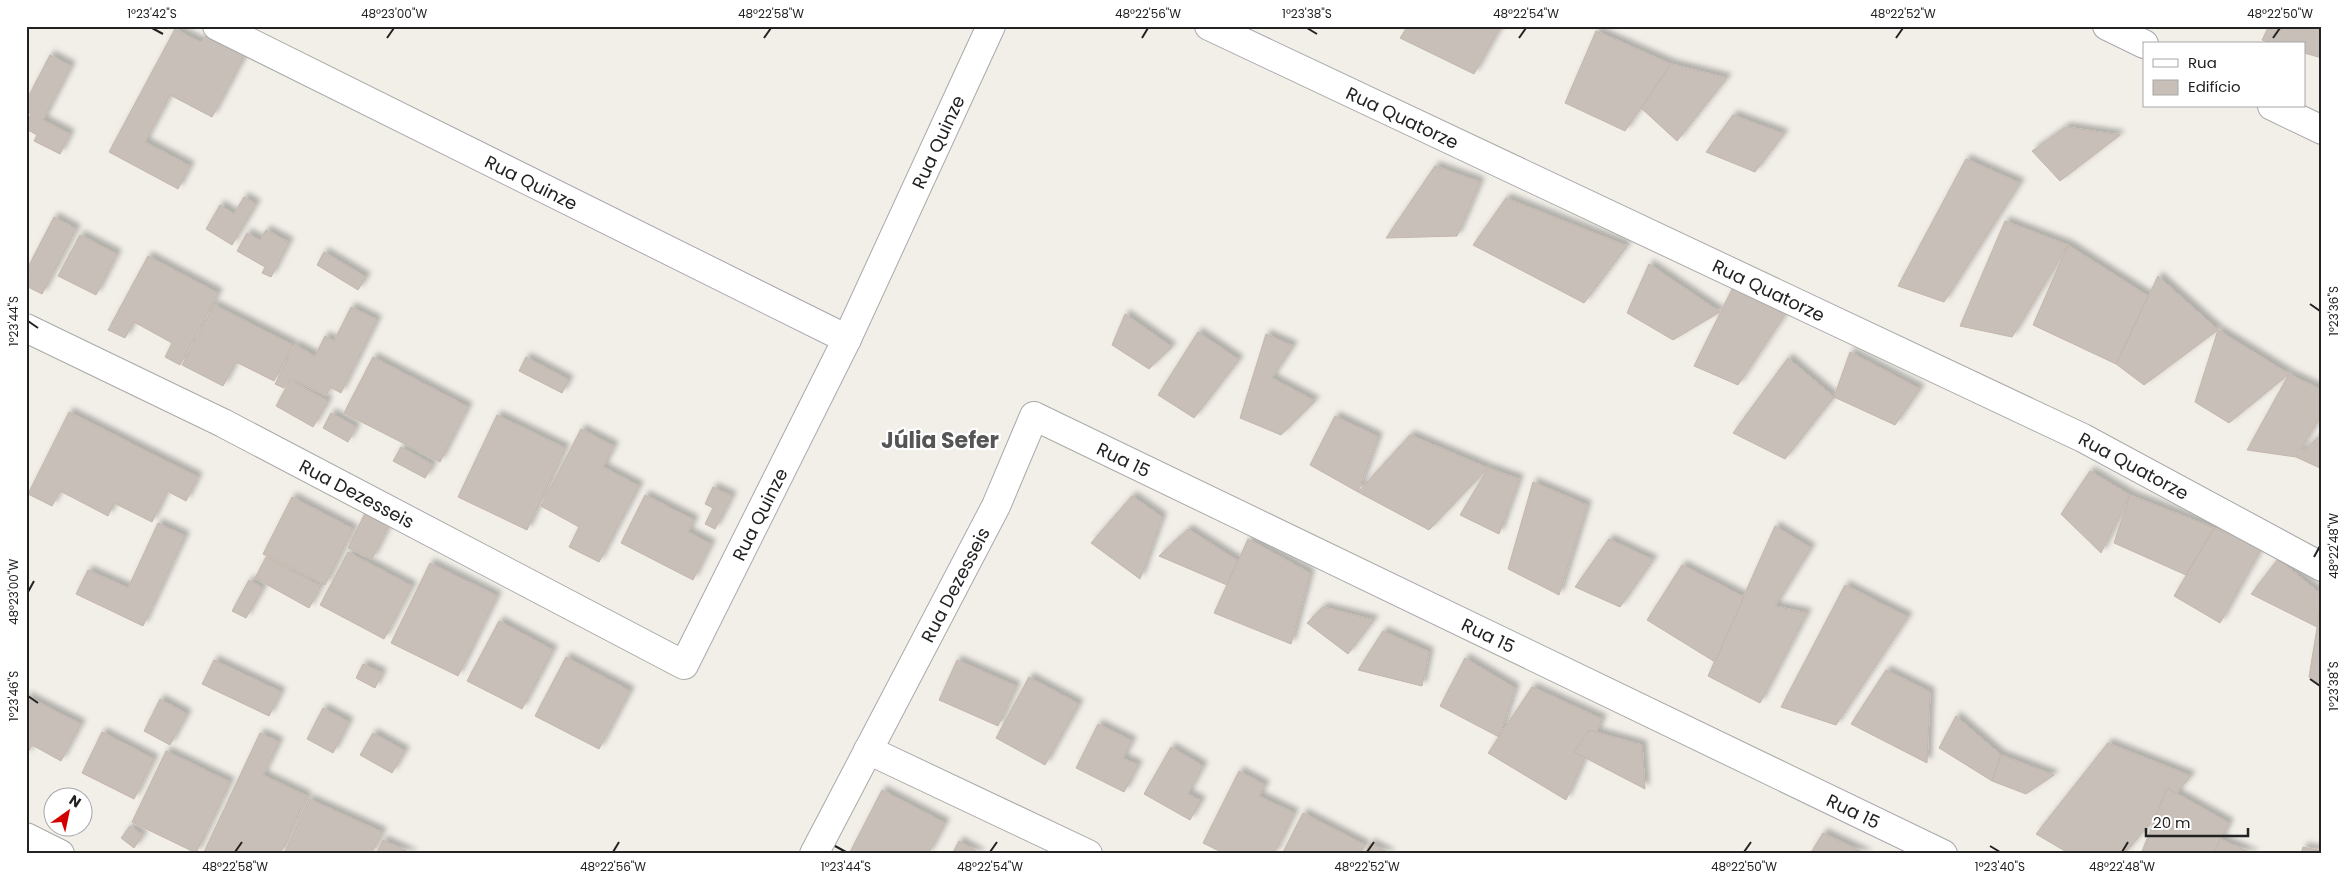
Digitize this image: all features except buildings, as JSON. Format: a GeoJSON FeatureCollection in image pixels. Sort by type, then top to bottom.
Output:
{"type":"FeatureCollection","features":[{"type":"Feature","properties":{"kind":"street","name":"Rua Quinze"},"geometry":{"type":"LineString","coordinates":[[217,26],[848,338]]}},
{"type":"Feature","properties":{"kind":"street","name":"Rua Quinze"},"geometry":{"type":"LineString","coordinates":[[684,665],[848,338],[991,26]]}},
{"type":"Feature","properties":{"kind":"street","name":"Rua Quatorze"},"geometry":{"type":"LineString","coordinates":[[1210,26],[2083,438],[2322,566]]}},
{"type":"Feature","properties":{"kind":"street"},"geometry":{"type":"LineString","coordinates":[[2107,26],[2143,44]]}},
{"type":"Feature","properties":{"kind":"street"},"geometry":{"type":"LineString","coordinates":[[2276,108],[2322,130]]}},
{"type":"Feature","properties":{"kind":"street","name":"Rua Dezesseis"},"geometry":{"type":"LineString","coordinates":[[26,328],[223,423],[684,665]]}},
{"type":"Feature","properties":{"kind":"street","name":"Rua Dezesseis"},"geometry":{"type":"LineString","coordinates":[[814,854],[996,506],[1034,416]]}},
{"type":"Feature","properties":{"kind":"street","name":"Rua 15"},"geometry":{"type":"LineString","coordinates":[[1034,416],[1943,854]]}},
{"type":"Feature","properties":{"kind":"street"},"geometry":{"type":"LineString","coordinates":[[868,750],[1088,854]]}},
{"type":"Feature","properties":{"kind":"street"},"geometry":{"type":"LineString","coordinates":[[26,837],[60,854]]}},
{"type":"Feature","properties":{"kind":"district","name":"Júlia Sefer"},"geometry":{"type":"Point","coordinates":[940,440]}}]}
